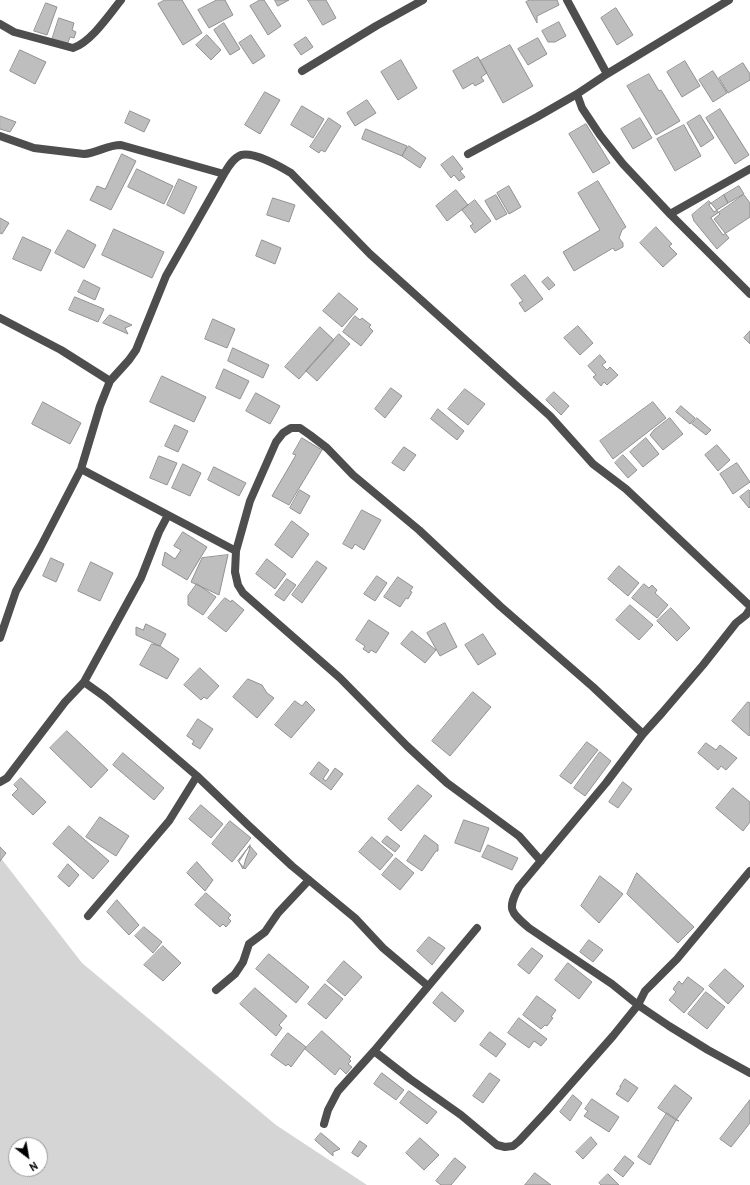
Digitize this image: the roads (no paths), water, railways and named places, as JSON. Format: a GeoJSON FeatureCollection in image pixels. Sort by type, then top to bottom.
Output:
{"type":"FeatureCollection","features":[{"type":"Feature","properties":{"kind":"street"},"geometry":{"type":"LineString","coordinates":[[0,24],[14,32],[73,48],[80,46],[88,40],[121,0]]}},
{"type":"Feature","properties":{"kind":"street"},"geometry":{"type":"LineString","coordinates":[[302,71],[376,26],[423,0]]}},
{"type":"Feature","properties":{"kind":"street"},"geometry":{"type":"LineString","coordinates":[[567,0],[607,74]]}},
{"type":"Feature","properties":{"kind":"street"},"geometry":{"type":"LineString","coordinates":[[468,154],[538,117],[577,94],[607,74],[729,0]]}},
{"type":"Feature","properties":{"kind":"street"},"geometry":{"type":"LineString","coordinates":[[577,94],[582,108],[600,135],[623,164],[670,214],[750,294]]}},
{"type":"Feature","properties":{"kind":"street"},"geometry":{"type":"LineString","coordinates":[[0,136],[34,148],[84,154],[91,154],[102,148],[113,145],[121,145],[224,174]]}},
{"type":"Feature","properties":{"kind":"street"},"geometry":{"type":"LineString","coordinates":[[0,638],[16,591],[81,469],[100,406],[110,381],[136,350],[166,276],[224,174],[232,161],[240,156],[248,155],[279,165],[291,173],[370,254],[550,416],[593,464],[626,489],[750,606]]}},
{"type":"Feature","properties":{"kind":"street"},"geometry":{"type":"LineString","coordinates":[[670,214],[750,169]]}},
{"type":"Feature","properties":{"kind":"street"},"geometry":{"type":"LineString","coordinates":[[0,318],[61,350],[110,381]]}},
{"type":"Feature","properties":{"kind":"street"},"geometry":{"type":"LineString","coordinates":[[541,861],[519,836],[448,783],[408,746],[340,678],[243,592],[238,585],[235,572],[236,551],[250,501],[276,442],[283,433],[291,428],[300,428],[327,448],[354,475],[419,530],[500,606],[643,734]]}},
{"type":"Feature","properties":{"kind":"street"},"geometry":{"type":"LineString","coordinates":[[81,469],[236,551]]}},
{"type":"Feature","properties":{"kind":"street"},"geometry":{"type":"LineString","coordinates":[[0,782],[7,778],[65,702],[84,682],[141,578],[159,532],[168,514]]}},
{"type":"Feature","properties":{"kind":"street"},"geometry":{"type":"LineString","coordinates":[[750,609],[746,615],[736,623],[703,665],[643,734],[606,783],[519,887],[512,901],[512,911],[518,919],[529,928],[612,984],[638,1005],[708,1050],[750,1074]]}},
{"type":"Feature","properties":{"kind":"street"},"geometry":{"type":"LineString","coordinates":[[84,682],[105,697],[197,776],[248,825],[309,880],[355,918],[383,948],[428,986]]}},
{"type":"Feature","properties":{"kind":"street"},"geometry":{"type":"LineString","coordinates":[[88,916],[169,821],[197,776]]}},
{"type":"Feature","properties":{"kind":"street"},"geometry":{"type":"LineString","coordinates":[[374,1051],[410,1079],[461,1115],[497,1145],[505,1147],[513,1146],[638,1005],[645,991],[677,959],[750,871]]}},
{"type":"Feature","properties":{"kind":"street"},"geometry":{"type":"LineString","coordinates":[[216,990],[235,974],[243,962],[249,944],[265,932],[278,913],[309,880]]}},
{"type":"Feature","properties":{"kind":"street"},"geometry":{"type":"LineString","coordinates":[[324,1124],[328,1110],[338,1091],[374,1051],[477,928]]}}]}
